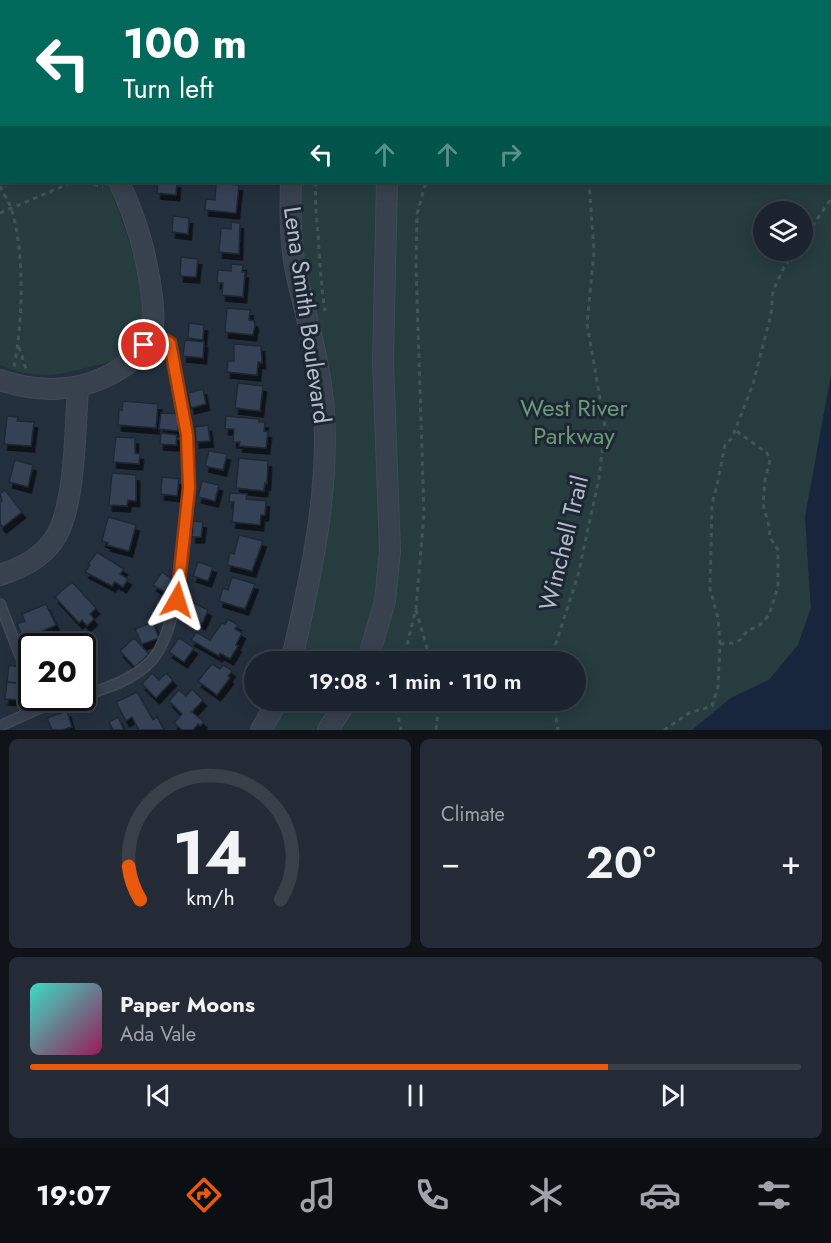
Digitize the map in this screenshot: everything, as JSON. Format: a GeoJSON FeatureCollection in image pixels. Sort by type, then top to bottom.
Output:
{"type":"FeatureCollection","features":[{"type":"Feature","properties":{"kind":"street","name":"Lena Smith Boulevard"},"geometry":{"type":"LineString","coordinates":[[291,183],[290,224],[297,279],[311,334],[322,393],[324,451],[321,506],[293,651]]}},
{"type":"Feature","properties":{"kind":"street"},"geometry":{"type":"LineString","coordinates":[[370,651],[385,601],[390,551],[390,502],[383,361],[387,183]]}},
{"type":"Feature","properties":{"kind":"street"},"geometry":{"type":"LineString","coordinates":[[6,377],[29,388],[78,388],[100,381],[119,370],[136,357],[152,333],[153,309],[147,261],[135,217],[111,185]]}},
{"type":"Feature","properties":{"kind":"street"},"geometry":{"type":"LineString","coordinates":[[0,575],[21,568],[40,556],[55,540],[64,517],[70,489],[78,388]]}},
{"type":"Feature","properties":{"kind":"street"},"geometry":{"type":"LineString","coordinates":[[261,730],[272,711]]}},
{"type":"Feature","properties":{"kind":"street"},"geometry":{"type":"LineString","coordinates":[[328,730],[340,711]]}},
{"type":"Feature","properties":{"kind":"lane"},"geometry":{"type":"LineString","coordinates":[[96,691],[131,677],[152,660],[168,631],[177,600],[189,488],[187,435],[170,343],[152,333]]}},
{"type":"Feature","properties":{"kind":"lane"},"geometry":{"type":"LineString","coordinates":[[0,604],[18,650]]}},
{"type":"Feature","properties":{"kind":"lane"},"geometry":{"type":"LineString","coordinates":[[0,726],[33,711]]}},
{"type":"Feature","properties":{"kind":"path"},"geometry":{"type":"LineString","coordinates":[[0,213],[71,183]]}},
{"type":"Feature","properties":{"kind":"path"},"geometry":{"type":"LineString","coordinates":[[94,183],[111,185]]}},
{"type":"Feature","properties":{"kind":"path"},"geometry":{"type":"LineString","coordinates":[[406,651],[416,608],[424,514],[416,224],[426,183]]}},
{"type":"Feature","properties":{"kind":"path","name":"Winchell Trail"},"geometry":{"type":"LineString","coordinates":[[554,651],[578,575],[598,478],[605,427],[587,324],[594,252],[589,183]]}},
{"type":"Feature","properties":{"kind":"path"},"geometry":{"type":"LineString","coordinates":[[0,186],[11,208],[21,261],[18,346],[6,377]]}},
{"type":"Feature","properties":{"kind":"path"},"geometry":{"type":"LineString","coordinates":[[813,225],[831,199]]}},
{"type":"Feature","properties":{"kind":"path"},"geometry":{"type":"LineString","coordinates":[[664,730],[689,713],[712,706],[718,687],[720,644],[718,618],[710,589],[712,504],[724,445],[732,438],[753,384],[771,314],[772,291],[788,261]]}},
{"type":"Feature","properties":{"kind":"path"},"geometry":{"type":"LineString","coordinates":[[18,346],[29,377]]}},
{"type":"Feature","properties":{"kind":"path"},"geometry":{"type":"LineString","coordinates":[[720,644],[734,643],[740,640],[747,631],[760,625],[769,615],[778,587],[778,550],[769,536],[770,530],[763,504],[770,460],[767,453],[735,430]]}},
{"type":"Feature","properties":{"kind":"path"},"geometry":{"type":"LineString","coordinates":[[416,608],[428,651]]}},
{"type":"Feature","properties":{"kind":"path"},"geometry":{"type":"LineString","coordinates":[[397,711],[401,730]]}},
{"type":"Feature","properties":{"kind":"path"},"geometry":{"type":"LineString","coordinates":[[436,730],[438,711]]}},
{"type":"Feature","properties":{"kind":"path"},"geometry":{"type":"LineString","coordinates":[[555,711],[558,730]]}},
{"type":"Feature","properties":{"kind":"green space"},"geometry":{"type":"Polygon","coordinates":[[[0,183],[107,183],[134,256],[139,278],[143,316],[140,332],[119,357],[109,362],[63,373],[32,374],[0,365],[0,183]]]}},
{"type":"Feature","properties":{"kind":"green space","name":"West River Parkway"},"geometry":{"type":"Polygon","coordinates":[[[302,183],[831,183],[831,375],[805,517],[811,608],[798,645],[769,680],[731,698],[692,730],[273,730],[283,711],[586,711],[586,651],[303,651],[328,528],[335,426],[331,377],[305,265],[302,183]]]}},
{"type":"Feature","properties":{"kind":"water"},"geometry":{"type":"Polygon","coordinates":[[[831,375],[831,730],[692,730],[731,698],[769,680],[798,645],[811,608],[805,517],[831,375]]]}},
{"type":"Feature","properties":{"kind":"building"},"geometry":{"type":"Polygon","coordinates":[[[158,183],[177,183],[176,195],[157,193],[158,183]]]}},
{"type":"Feature","properties":{"kind":"building"},"geometry":{"type":"Polygon","coordinates":[[[216,183],[239,185],[236,213],[205,210],[206,199],[215,200],[216,183]]]}},
{"type":"Feature","properties":{"kind":"building"},"geometry":{"type":"Polygon","coordinates":[[[173,216],[189,218],[188,234],[172,232],[173,216]]]}},
{"type":"Feature","properties":{"kind":"building"},"geometry":{"type":"Polygon","coordinates":[[[231,222],[240,223],[239,254],[219,252],[221,228],[231,229],[231,222]]]}},
{"type":"Feature","properties":{"kind":"building"},"geometry":{"type":"Polygon","coordinates":[[[181,257],[198,259],[196,277],[180,276],[181,257]]]}},
{"type":"Feature","properties":{"kind":"building"},"geometry":{"type":"Polygon","coordinates":[[[231,264],[243,265],[242,272],[245,272],[243,297],[222,295],[223,283],[217,283],[218,270],[231,271],[231,264]]]}},
{"type":"Feature","properties":{"kind":"building"},"geometry":{"type":"Polygon","coordinates":[[[227,308],[250,310],[249,320],[254,321],[255,325],[253,335],[225,332],[227,308]]]}},
{"type":"Feature","properties":{"kind":"building"},"geometry":{"type":"Polygon","coordinates":[[[189,323],[204,325],[203,340],[188,338],[189,323]]]}},
{"type":"Feature","properties":{"kind":"building"},"geometry":{"type":"Polygon","coordinates":[[[185,340],[204,342],[203,358],[183,356],[185,340]]]}},
{"type":"Feature","properties":{"kind":"building"},"geometry":{"type":"Polygon","coordinates":[[[234,344],[261,346],[262,363],[258,362],[257,375],[227,372],[228,361],[234,361],[234,344]]]}},
{"type":"Feature","properties":{"kind":"building"},"geometry":{"type":"Polygon","coordinates":[[[238,383],[263,386],[260,411],[235,408],[238,383]]]}},
{"type":"Feature","properties":{"kind":"building"},"geometry":{"type":"Polygon","coordinates":[[[203,389],[206,404],[191,408],[188,393],[203,389]]]}},
{"type":"Feature","properties":{"kind":"building"},"geometry":{"type":"Polygon","coordinates":[[[123,401],[158,404],[156,428],[118,425],[119,410],[122,410],[123,401]]]}},
{"type":"Feature","properties":{"kind":"building"},"geometry":{"type":"Polygon","coordinates":[[[161,413],[180,414],[178,431],[159,429],[161,413]]]}},
{"type":"Feature","properties":{"kind":"building"},"geometry":{"type":"Polygon","coordinates":[[[7,416],[18,417],[17,421],[34,422],[31,446],[4,444],[7,416]]]}},
{"type":"Feature","properties":{"kind":"building"},"geometry":{"type":"Polygon","coordinates":[[[226,416],[259,419],[259,422],[265,422],[264,431],[268,432],[266,448],[239,446],[240,442],[233,442],[234,429],[225,429],[226,416]]]}},
{"type":"Feature","properties":{"kind":"building"},"geometry":{"type":"Polygon","coordinates":[[[208,425],[210,441],[196,442],[195,427],[208,425]]]}},
{"type":"Feature","properties":{"kind":"building"},"geometry":{"type":"Polygon","coordinates":[[[161,433],[177,435],[176,445],[160,444],[161,433]]]}},
{"type":"Feature","properties":{"kind":"building"},"geometry":{"type":"Polygon","coordinates":[[[116,437],[135,438],[135,453],[140,454],[139,464],[113,462],[116,437]]]}},
{"type":"Feature","properties":{"kind":"building"},"geometry":{"type":"Polygon","coordinates":[[[209,451],[227,454],[223,470],[205,466],[209,451]]]}},
{"type":"Feature","properties":{"kind":"building"},"geometry":{"type":"Polygon","coordinates":[[[239,458],[268,461],[267,484],[265,483],[264,491],[236,488],[239,458]]]}},
{"type":"Feature","properties":{"kind":"building"},"geometry":{"type":"Polygon","coordinates":[[[15,460],[33,465],[28,487],[9,482],[15,460]]]}},
{"type":"Feature","properties":{"kind":"building"},"geometry":{"type":"Polygon","coordinates":[[[112,473],[136,475],[136,501],[128,500],[127,506],[109,505],[112,473]]]}},
{"type":"Feature","properties":{"kind":"building"},"geometry":{"type":"Polygon","coordinates":[[[162,477],[179,479],[177,496],[161,494],[162,477]]]}},
{"type":"Feature","properties":{"kind":"building"},"geometry":{"type":"Polygon","coordinates":[[[202,481],[219,485],[215,501],[198,497],[202,481]]]}},
{"type":"Feature","properties":{"kind":"building"},"geometry":{"type":"Polygon","coordinates":[[[5,490],[22,512],[3,527],[0,524],[0,503],[2,501],[0,494],[5,490]]]}},
{"type":"Feature","properties":{"kind":"building"},"geometry":{"type":"Polygon","coordinates":[[[230,493],[247,494],[246,499],[266,501],[265,515],[261,515],[260,525],[232,522],[234,502],[229,502],[230,493]]]}},
{"type":"Feature","properties":{"kind":"building"},"geometry":{"type":"Polygon","coordinates":[[[108,517],[136,525],[129,551],[107,545],[108,543],[102,541],[108,517]]]}},
{"type":"Feature","properties":{"kind":"building"},"geometry":{"type":"Polygon","coordinates":[[[193,521],[203,522],[201,537],[192,537],[193,521]]]}},
{"type":"Feature","properties":{"kind":"building"},"geometry":{"type":"Polygon","coordinates":[[[239,535],[263,541],[252,571],[227,565],[230,553],[234,554],[239,535]]]}},
{"type":"Feature","properties":{"kind":"building"},"geometry":{"type":"Polygon","coordinates":[[[97,552],[124,569],[120,574],[128,579],[123,587],[115,582],[112,586],[85,572],[97,552]]]}},
{"type":"Feature","properties":{"kind":"building"},"geometry":{"type":"Polygon","coordinates":[[[198,562],[213,567],[208,581],[193,576],[198,562]]]}},
{"type":"Feature","properties":{"kind":"building"},"geometry":{"type":"Polygon","coordinates":[[[162,572],[176,582],[168,594],[153,585],[162,572]]]}},
{"type":"Feature","properties":{"kind":"building"},"geometry":{"type":"Polygon","coordinates":[[[232,577],[255,584],[245,609],[219,601],[223,588],[228,590],[232,577]]]}},
{"type":"Feature","properties":{"kind":"building"},"geometry":{"type":"Polygon","coordinates":[[[72,582],[96,608],[90,614],[94,619],[87,626],[82,620],[79,623],[55,597],[72,582]]]}},
{"type":"Feature","properties":{"kind":"building"},"geometry":{"type":"Polygon","coordinates":[[[165,596],[174,600],[168,613],[159,609],[165,596]]]}},
{"type":"Feature","properties":{"kind":"building"},"geometry":{"type":"Polygon","coordinates":[[[192,602],[208,610],[202,624],[185,616],[192,602]]]}},
{"type":"Feature","properties":{"kind":"building"},"geometry":{"type":"Polygon","coordinates":[[[46,604],[56,625],[38,633],[21,633],[17,624],[25,621],[22,614],[46,604]]]}},
{"type":"Feature","properties":{"kind":"building"},"geometry":{"type":"Polygon","coordinates":[[[228,619],[238,625],[235,629],[242,633],[236,645],[238,646],[230,659],[220,653],[219,656],[191,640],[196,632],[210,640],[222,623],[225,624],[228,619]]]}},
{"type":"Feature","properties":{"kind":"building"},"geometry":{"type":"Polygon","coordinates":[[[153,622],[159,638],[142,644],[135,629],[153,622]]]}},
{"type":"Feature","properties":{"kind":"building"},"geometry":{"type":"Polygon","coordinates":[[[134,638],[149,654],[135,667],[120,651],[134,638]]]}},
{"type":"Feature","properties":{"kind":"building"},"geometry":{"type":"Polygon","coordinates":[[[179,638],[194,648],[184,662],[169,652],[179,638]]]}},
{"type":"Feature","properties":{"kind":"building"},"geometry":{"type":"Polygon","coordinates":[[[212,664],[220,669],[223,665],[232,671],[228,676],[230,678],[217,695],[198,681],[212,664]]]}},
{"type":"Feature","properties":{"kind":"building"},"geometry":{"type":"Polygon","coordinates":[[[9,665],[18,667],[18,683],[7,682],[9,665]]]}},
{"type":"Feature","properties":{"kind":"building"},"geometry":{"type":"Polygon","coordinates":[[[152,673],[159,680],[166,673],[173,680],[156,698],[142,684],[152,673]]]}},
{"type":"Feature","properties":{"kind":"building"},"geometry":{"type":"Polygon","coordinates":[[[7,682],[18,683],[18,700],[5,699],[7,682]]]}},
{"type":"Feature","properties":{"kind":"building"},"geometry":{"type":"Polygon","coordinates":[[[192,689],[203,700],[192,712],[204,722],[200,726],[198,724],[193,730],[182,730],[174,723],[182,714],[169,701],[179,690],[186,696],[192,689]]]}},
{"type":"Feature","properties":{"kind":"building"},"geometry":{"type":"Polygon","coordinates":[[[137,692],[153,720],[157,717],[164,730],[139,730],[132,717],[126,721],[116,702],[137,692]]]}},
{"type":"Feature","properties":{"kind":"building"},"geometry":{"type":"Polygon","coordinates":[[[67,711],[72,727],[52,730],[47,718],[67,711]]]}},
{"type":"Feature","properties":{"kind":"building"},"geometry":{"type":"Polygon","coordinates":[[[118,717],[124,730],[113,730],[109,722],[118,717]]]}},
{"type":"Feature","properties":{"kind":"route"},"geometry":{"type":"LineString","coordinates":[[144,345],[152,333],[170,343],[187,435],[189,488],[177,600]]}}]}
